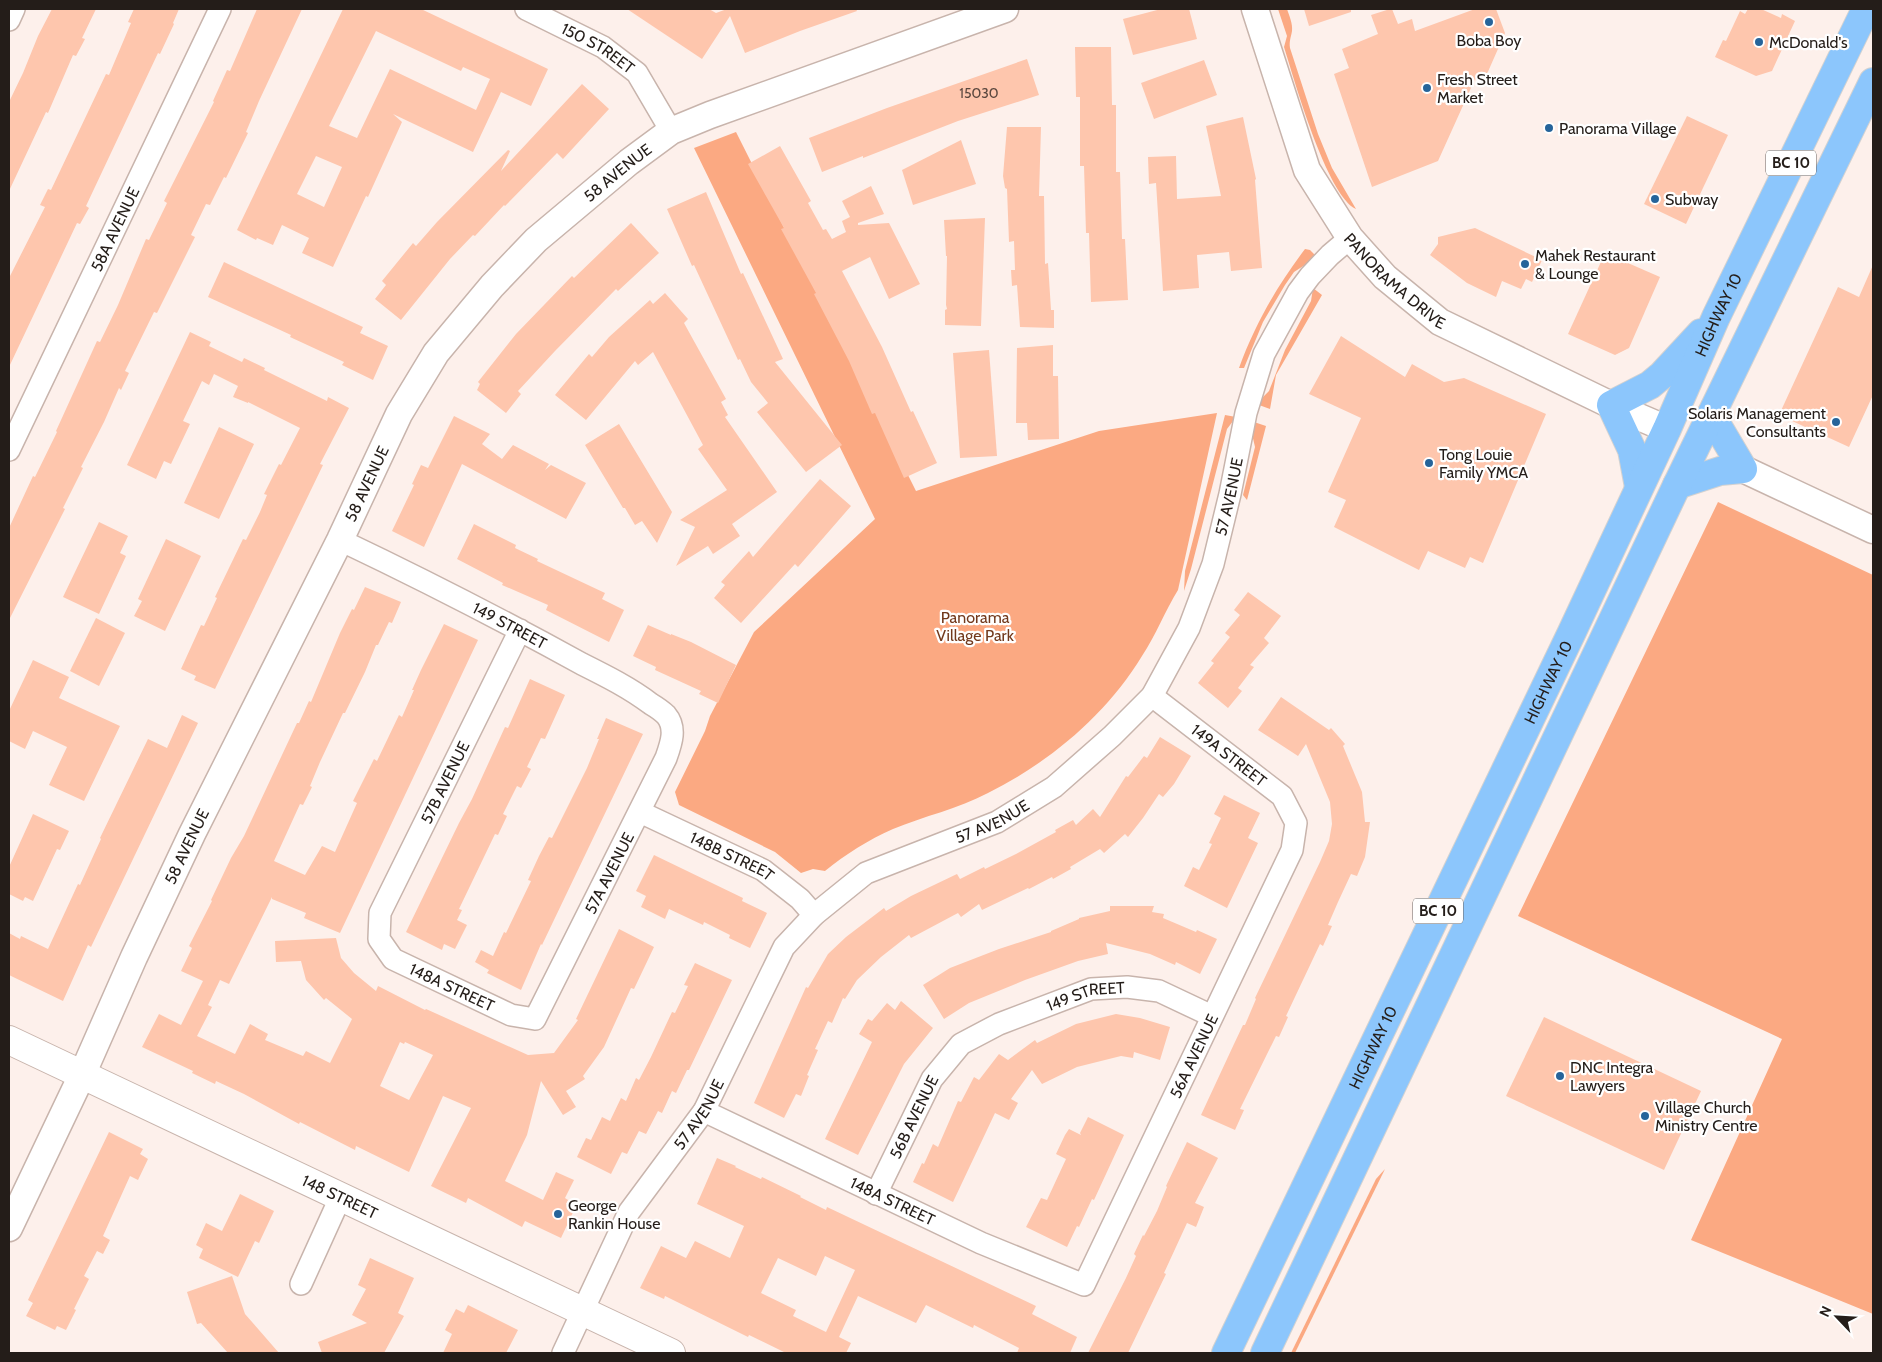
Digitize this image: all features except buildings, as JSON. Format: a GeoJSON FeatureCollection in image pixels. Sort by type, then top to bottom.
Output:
{"type":"FeatureCollection","features":[{"type":"Feature","properties":{"kind":"highway","name":"HIGHWAY 10"},"geometry":{"type":"LineString","coordinates":[[1226,1353],[1558,660],[1667,429],[1716,317],[1866,9]]}},
{"type":"Feature","properties":{"kind":"highway","name":"HIGHWAY 10"},"geometry":{"type":"LineString","coordinates":[[1265,1353],[1677,485],[1873,82]]}},
{"type":"Feature","properties":{"kind":"highway"},"geometry":{"type":"LineString","coordinates":[[1639,487],[1632,450],[1611,405],[1650,386],[1716,317]]}},
{"type":"Feature","properties":{"kind":"highway"},"geometry":{"type":"LineString","coordinates":[[1677,485],[1720,472],[1743,469],[1711,415]]}},
{"type":"Feature","properties":{"kind":"highway"},"geometry":{"type":"LineString","coordinates":[[1667,429],[1697,444]]}},
{"type":"Feature","properties":{"kind":"main road","name":"148 STREET"},"geometry":{"type":"LineString","coordinates":[[9,1040],[671,1353]]}},
{"type":"Feature","properties":{"kind":"street"},"geometry":{"type":"LineString","coordinates":[[9,20],[14,9]]}},
{"type":"Feature","properties":{"kind":"street","name":"58A AVENUE"},"geometry":{"type":"LineString","coordinates":[[9,450],[220,9]]}},
{"type":"Feature","properties":{"kind":"street","name":"150 STREET"},"geometry":{"type":"LineString","coordinates":[[526,9],[603,47],[636,73],[671,131]]}},
{"type":"Feature","properties":{"kind":"street","name":"58 AVENUE"},"geometry":{"type":"LineString","coordinates":[[9,1228],[82,1075],[167,886],[340,540],[399,414],[436,353],[492,286],[536,240],[628,162],[671,131],[710,115],[1005,9]]}},
{"type":"Feature","properties":{"kind":"street","name":"PANORAMA DRIVE"},"geometry":{"type":"LineString","coordinates":[[1255,9],[1307,170],[1350,238],[1385,278],[1440,322],[1611,405],[1667,429]]}},
{"type":"Feature","properties":{"kind":"street","name":"57 AVENUE"},"geometry":{"type":"LineString","coordinates":[[563,1353],[629,1212],[704,1111],[784,947],[814,915],[866,872],[997,822],[1054,787],[1112,736],[1152,696],[1189,628],[1213,564],[1230,494],[1246,413],[1264,354],[1298,292],[1330,255],[1350,238]]}},
{"type":"Feature","properties":{"kind":"street"},"geometry":{"type":"LineString","coordinates":[[1743,469],[1873,530]]}},
{"type":"Feature","properties":{"kind":"street","name":"149 STREET"},"geometry":{"type":"LineString","coordinates":[[340,540],[520,630],[640,696],[665,714],[672,724]]}},
{"type":"Feature","properties":{"kind":"street","name":"57B AVENUE"},"geometry":{"type":"LineString","coordinates":[[379,939],[380,913],[520,630]]}},
{"type":"Feature","properties":{"kind":"street","name":"149A STREET"},"geometry":{"type":"LineString","coordinates":[[1152,696],[1282,796],[1296,823]]}},
{"type":"Feature","properties":{"kind":"street","name":"57A AVENUE"},"geometry":{"type":"LineString","coordinates":[[535,1019],[666,758],[671,745],[672,724]]}},
{"type":"Feature","properties":{"kind":"street","name":"148B STREET"},"geometry":{"type":"LineString","coordinates":[[640,812],[762,870],[800,899],[814,915]]}},
{"type":"Feature","properties":{"kind":"street","name":"56A AVENUE"},"geometry":{"type":"LineString","coordinates":[[1084,1285],[1292,850],[1296,823]]}},
{"type":"Feature","properties":{"kind":"street","name":"148A STREET"},"geometry":{"type":"LineString","coordinates":[[379,939],[393,959],[511,1015],[535,1019]]}},
{"type":"Feature","properties":{"kind":"street","name":"149 STREET"},"geometry":{"type":"LineString","coordinates":[[961,1044],[999,1024],[1092,989],[1127,987],[1159,991],[1212,1016]]}},
{"type":"Feature","properties":{"kind":"street","name":"56B AVENUE"},"geometry":{"type":"LineString","coordinates":[[876,1194],[932,1079],[961,1044]]}},
{"type":"Feature","properties":{"kind":"street","name":"148A STREET"},"geometry":{"type":"LineString","coordinates":[[704,1111],[981,1243],[1084,1285]]}},
{"type":"Feature","properties":{"kind":"street"},"geometry":{"type":"LineString","coordinates":[[301,1284],[340,1198]]}},
{"type":"Feature","properties":{"kind":"green space"},"geometry":{"type":"Polygon","coordinates":[[[1278,9],[1287,9],[1292,28],[1290,48],[1318,134],[1332,168],[1356,209],[1345,200],[1334,183],[1313,135],[1284,47],[1287,36],[1278,9]]]}},
{"type":"Feature","properties":{"kind":"green space","name":"Panorama Village Park"},"geometry":{"type":"Polygon","coordinates":[[[736,132],[916,491],[1099,431],[1217,413],[1178,590],[1147,648],[1128,678],[1111,698],[1075,735],[1054,752],[1011,781],[965,804],[884,833],[825,871],[813,869],[801,873],[775,852],[679,805],[675,792],[705,731],[710,716],[754,632],[875,519],[694,148],[736,132]]]}},
{"type":"Feature","properties":{"kind":"green space"},"geometry":{"type":"Polygon","coordinates":[[[1305,249],[1310,250],[1315,255],[1308,263],[1294,272],[1285,285],[1263,322],[1244,368],[1239,368],[1252,336],[1268,306],[1285,277],[1305,249]]]}},
{"type":"Feature","properties":{"kind":"green space"},"geometry":{"type":"Polygon","coordinates":[[[1313,288],[1322,295],[1276,375],[1270,409],[1259,405],[1260,400],[1269,391],[1285,350],[1311,301],[1313,288]]]}},
{"type":"Feature","properties":{"kind":"green space"},"geometry":{"type":"Polygon","coordinates":[[[1225,415],[1236,417],[1227,429],[1184,591],[1185,571],[1225,415]]]}},
{"type":"Feature","properties":{"kind":"green space"},"geometry":{"type":"Polygon","coordinates":[[[1254,422],[1266,426],[1247,500],[1243,495],[1255,447],[1252,434],[1254,422]]]}},
{"type":"Feature","properties":{"kind":"green space"},"geometry":{"type":"Polygon","coordinates":[[[1718,502],[1873,575],[1873,1314],[1691,1240],[1782,1039],[1518,916],[1718,502]]]}},
{"type":"Feature","properties":{"kind":"green space"},"geometry":{"type":"Polygon","coordinates":[[[1385,1169],[1295,1353],[1291,1353],[1376,1179],[1385,1169]]]}},
{"type":"Feature","properties":{"kind":"place","name":"Boba Boy"},"geometry":{"type":"Point","coordinates":[1489,22]}},
{"type":"Feature","properties":{"kind":"place","name":"McDonald's"},"geometry":{"type":"Point","coordinates":[1759,42]}},
{"type":"Feature","properties":{"kind":"place","name":"Fresh Street Market"},"geometry":{"type":"Point","coordinates":[1427,88]}},
{"type":"Feature","properties":{"kind":"place","name":"Panorama Village"},"geometry":{"type":"Point","coordinates":[1549,128]}},
{"type":"Feature","properties":{"kind":"place","name":"Subway"},"geometry":{"type":"Point","coordinates":[1655,199]}},
{"type":"Feature","properties":{"kind":"place","name":"Mahek Restaurant & Lounge"},"geometry":{"type":"Point","coordinates":[1525,264]}},
{"type":"Feature","properties":{"kind":"place","name":"Solaris Management Consultants"},"geometry":{"type":"Point","coordinates":[1836,422]}},
{"type":"Feature","properties":{"kind":"place","name":"Tong Louie Family YMCA"},"geometry":{"type":"Point","coordinates":[1429,463]}},
{"type":"Feature","properties":{"kind":"place","name":"DNC Integra Lawyers"},"geometry":{"type":"Point","coordinates":[1560,1076]}},
{"type":"Feature","properties":{"kind":"place","name":"Village Church Ministry Centre"},"geometry":{"type":"Point","coordinates":[1645,1116]}},
{"type":"Feature","properties":{"kind":"place","name":"George Rankin House"},"geometry":{"type":"Point","coordinates":[558,1214]}}]}
